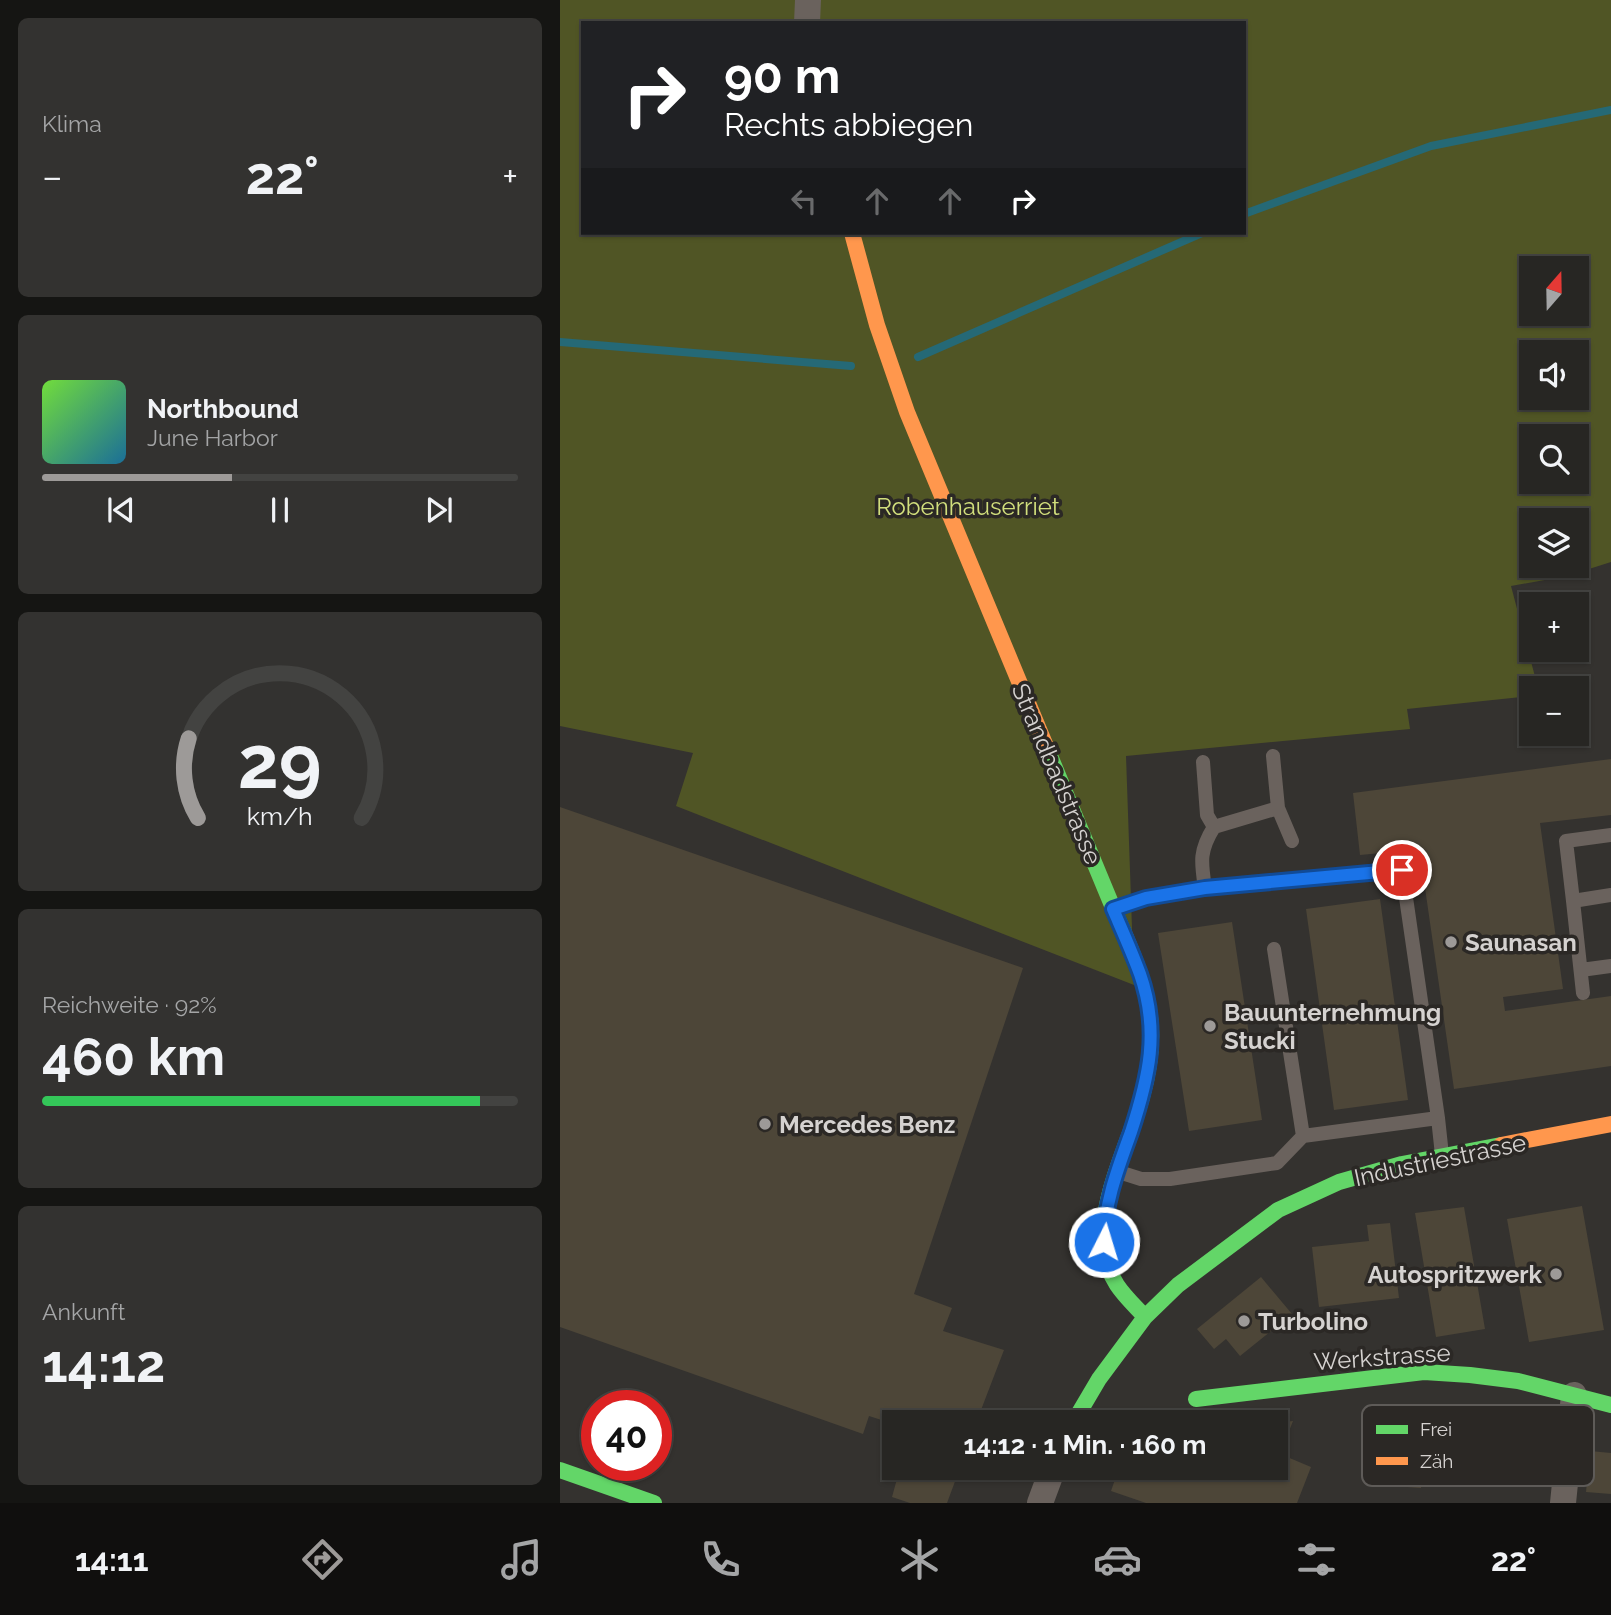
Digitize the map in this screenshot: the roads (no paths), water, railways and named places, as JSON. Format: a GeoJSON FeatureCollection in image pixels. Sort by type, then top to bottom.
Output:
{"type":"FeatureCollection","features":[{"type":"Feature","properties":{"kind":"street"},"geometry":{"type":"LineString","coordinates":[[807,21],[808,0]]}},
{"type":"Feature","properties":{"kind":"street","name":"Strandbadstrasse"},"geometry":{"type":"LineString","coordinates":[[853,235],[877,325],[907,412],[1140,973],[1148,1001],[1151,1054],[1146,1082],[1104,1223],[1108,1263],[1117,1284],[1145,1317]]}},
{"type":"Feature","properties":{"kind":"street","name":"Industriestrasse"},"geometry":{"type":"LineString","coordinates":[[1080,1410],[1098,1379],[1145,1317],[1178,1284],[1278,1210],[1339,1182],[1402,1164],[1611,1124]]}},
{"type":"Feature","properties":{"kind":"street","name":"Werkstrasse"},"geometry":{"type":"LineString","coordinates":[[1196,1399],[1424,1372],[1470,1374],[1518,1381],[1611,1405]]}},
{"type":"Feature","properties":{"kind":"street"},"geometry":{"type":"LineString","coordinates":[[1573,1405],[1574,1395]]}},
{"type":"Feature","properties":{"kind":"street"},"geometry":{"type":"LineString","coordinates":[[560,1470],[654,1503]]}},
{"type":"Feature","properties":{"kind":"street"},"geometry":{"type":"LineString","coordinates":[[1040,1503],[1049,1480]]}},
{"type":"Feature","properties":{"kind":"lane"},"geometry":{"type":"LineString","coordinates":[[1273,756],[1278,808],[1292,841]]}},
{"type":"Feature","properties":{"kind":"lane"},"geometry":{"type":"LineString","coordinates":[[1203,762],[1207,815],[1214,827]]}},
{"type":"Feature","properties":{"kind":"lane"},"geometry":{"type":"LineString","coordinates":[[1205,888],[1202,850],[1214,827],[1278,808]]}},
{"type":"Feature","properties":{"kind":"lane"},"geometry":{"type":"LineString","coordinates":[[1583,993],[1566,841],[1611,835]]}},
{"type":"Feature","properties":{"kind":"lane"},"geometry":{"type":"LineString","coordinates":[[1113,909],[1146,898],[1205,888],[1402,870],[1443,1157]]}},
{"type":"Feature","properties":{"kind":"lane"},"geometry":{"type":"LineString","coordinates":[[1573,901],[1611,895]]}},
{"type":"Feature","properties":{"kind":"lane"},"geometry":{"type":"LineString","coordinates":[[1274,949],[1303,1136]]}},
{"type":"Feature","properties":{"kind":"lane"},"geometry":{"type":"LineString","coordinates":[[1581,970],[1611,966]]}},
{"type":"Feature","properties":{"kind":"lane"},"geometry":{"type":"LineString","coordinates":[[1118,1172],[1141,1179],[1170,1179],[1278,1163],[1303,1136],[1438,1118]]}},
{"type":"Feature","properties":{"kind":"waterway"},"geometry":{"type":"LineString","coordinates":[[1246,213],[1431,146],[1611,110]]}},
{"type":"Feature","properties":{"kind":"waterway"},"geometry":{"type":"LineString","coordinates":[[918,357],[1197,235]]}},
{"type":"Feature","properties":{"kind":"waterway"},"geometry":{"type":"LineString","coordinates":[[560,342],[851,366]]}},
{"type":"Feature","properties":{"kind":"place","name":"Saunasan"},"geometry":{"type":"Point","coordinates":[1451,942]}},
{"type":"Feature","properties":{"kind":"place","name":"Bauunternehmung Stucki"},"geometry":{"type":"Point","coordinates":[1210,1026]}},
{"type":"Feature","properties":{"kind":"place","name":"Mercedes Benz"},"geometry":{"type":"Point","coordinates":[765,1124]}},
{"type":"Feature","properties":{"kind":"place","name":"Autospritzwerk"},"geometry":{"type":"Point","coordinates":[1556,1274]}},
{"type":"Feature","properties":{"kind":"place","name":"Turbolino"},"geometry":{"type":"Point","coordinates":[1244,1321]}},
{"type":"Feature","properties":{"kind":"park label","name":"Robenhauserriet"},"geometry":{"type":"Point","coordinates":[968,506]}}]}
